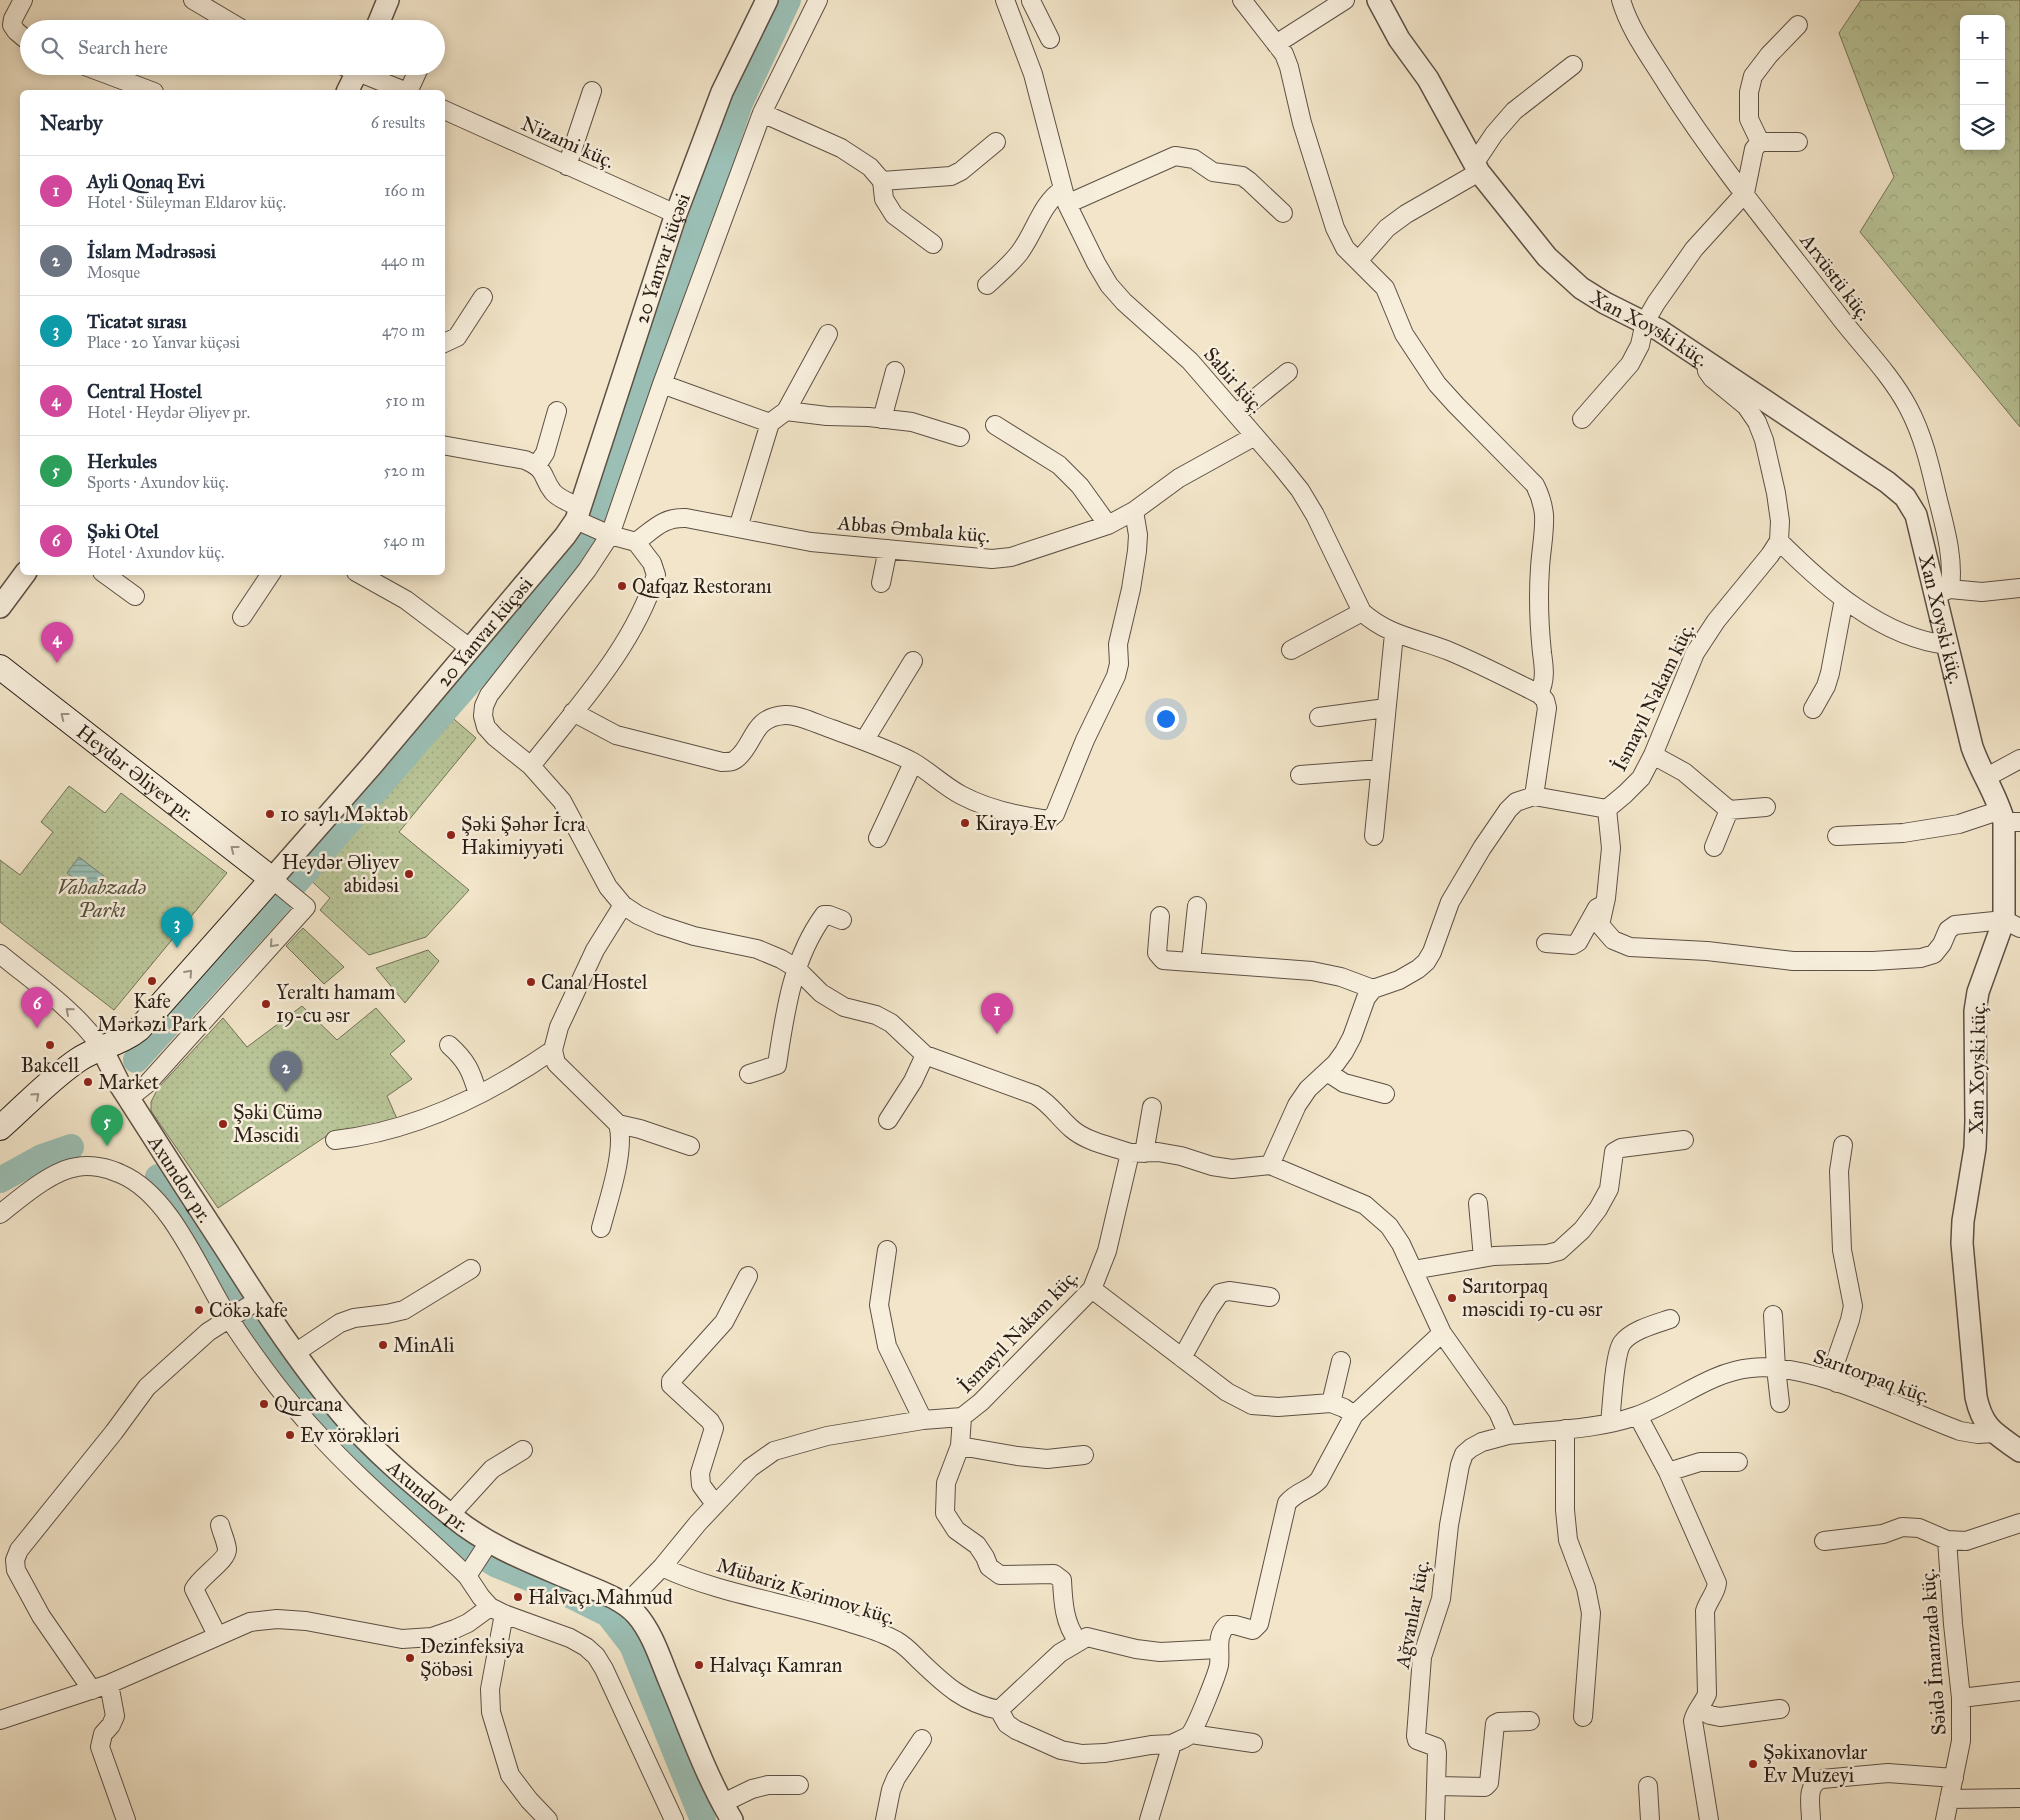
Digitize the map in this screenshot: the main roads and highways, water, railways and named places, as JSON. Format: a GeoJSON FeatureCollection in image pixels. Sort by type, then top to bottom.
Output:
{"type":"FeatureCollection","features":[{"type":"Feature","properties":{"kind":"main road","name":"Heydər Əliyev pr."},"geometry":{"type":"LineString","coordinates":[[0,667],[277,882]]}},
{"type":"Feature","properties":{"kind":"main road","name":"20 Yanvar küçəsi"},"geometry":{"type":"LineString","coordinates":[[0,1128],[65,1069],[101,1047],[132,1035],[139,1029],[277,882]]}},
{"type":"Feature","properties":{"kind":"water"},"geometry":{"type":"Polygon","coordinates":[[[79,857],[105,877],[93,892],[67,873],[79,857]]]}},
{"type":"Feature","properties":{"kind":"waterway"},"geometry":{"type":"LineString","coordinates":[[136,1060],[273,909],[581,553],[599,519],[610,488],[740,103],[788,0]]}},
{"type":"Feature","properties":{"kind":"waterway"},"geometry":{"type":"LineString","coordinates":[[0,1180],[42,1157],[71,1147]]}},
{"type":"Feature","properties":{"kind":"waterway"},"geometry":{"type":"LineString","coordinates":[[158,1177],[190,1214],[263,1336],[307,1402],[369,1466],[458,1542],[497,1565],[568,1594],[608,1614],[632,1645],[703,1820]]}},
{"type":"Feature","properties":{"kind":"place","name":"Qafqaz Restoranı"},"geometry":{"type":"Point","coordinates":[622,586]}},
{"type":"Feature","properties":{"kind":"place","name":"Central Hostel"},"geometry":{"type":"Point","coordinates":[57,663]}},
{"type":"Feature","properties":{"kind":"place","name":"10 saylı Məktəb"},"geometry":{"type":"Point","coordinates":[270,814]}},
{"type":"Feature","properties":{"kind":"place","name":"Kirayə Ev"},"geometry":{"type":"Point","coordinates":[965,823]}},
{"type":"Feature","properties":{"kind":"place","name":"Şəki Şəhər İcra Hakimiyyəti"},"geometry":{"type":"Point","coordinates":[451,835]}},
{"type":"Feature","properties":{"kind":"place","name":"Heydər Əliyev abidəsi"},"geometry":{"type":"Point","coordinates":[409,874]}},
{"type":"Feature","properties":{"kind":"place","name":"Ticatət sırası"},"geometry":{"type":"Point","coordinates":[177,948]}},
{"type":"Feature","properties":{"kind":"place","name":"Kafe Mərkəzi Park"},"geometry":{"type":"Point","coordinates":[152,981]}},
{"type":"Feature","properties":{"kind":"place","name":"Canal Hostel"},"geometry":{"type":"Point","coordinates":[531,982]}},
{"type":"Feature","properties":{"kind":"place","name":"Yeraltı hamam 19-cu əsr"},"geometry":{"type":"Point","coordinates":[266,1004]}},
{"type":"Feature","properties":{"kind":"place","name":"Şəki Otel"},"geometry":{"type":"Point","coordinates":[37,1028]}},
{"type":"Feature","properties":{"kind":"place","name":"Ayli Qonaq Evi"},"geometry":{"type":"Point","coordinates":[997,1034]}},
{"type":"Feature","properties":{"kind":"place","name":"Bakcell"},"geometry":{"type":"Point","coordinates":[50,1045]}},
{"type":"Feature","properties":{"kind":"place","name":"Market"},"geometry":{"type":"Point","coordinates":[88,1082]}},
{"type":"Feature","properties":{"kind":"place","name":"İslam Mədrəsəsi"},"geometry":{"type":"Point","coordinates":[286,1092]}},
{"type":"Feature","properties":{"kind":"place","name":"Şəki Cümə Məscidi"},"geometry":{"type":"Point","coordinates":[223,1124]}},
{"type":"Feature","properties":{"kind":"place","name":"Herkules"},"geometry":{"type":"Point","coordinates":[107,1146]}},
{"type":"Feature","properties":{"kind":"place","name":"Sarıtorpaq məscidi 19-cu əsr"},"geometry":{"type":"Point","coordinates":[1452,1298]}},
{"type":"Feature","properties":{"kind":"place","name":"Cökə kafe"},"geometry":{"type":"Point","coordinates":[199,1310]}},
{"type":"Feature","properties":{"kind":"place","name":"MinAli"},"geometry":{"type":"Point","coordinates":[383,1345]}},
{"type":"Feature","properties":{"kind":"place","name":"Qurcana"},"geometry":{"type":"Point","coordinates":[264,1404]}},
{"type":"Feature","properties":{"kind":"place","name":"Ev xörəkləri"},"geometry":{"type":"Point","coordinates":[290,1435]}},
{"type":"Feature","properties":{"kind":"place","name":"Halvaçı Mahmud"},"geometry":{"type":"Point","coordinates":[518,1597]}},
{"type":"Feature","properties":{"kind":"place","name":"Dezinfeksiya Şöbəsi"},"geometry":{"type":"Point","coordinates":[410,1658]}},
{"type":"Feature","properties":{"kind":"place","name":"Halvaçı Kamran"},"geometry":{"type":"Point","coordinates":[699,1665]}},
{"type":"Feature","properties":{"kind":"place","name":"Şəkixanovlar Ev Muzeyi"},"geometry":{"type":"Point","coordinates":[1753,1764]}},
{"type":"Feature","properties":{"kind":"park label","name":"Vahabzadə Parkı"},"geometry":{"type":"Point","coordinates":[102,898]}}]}
